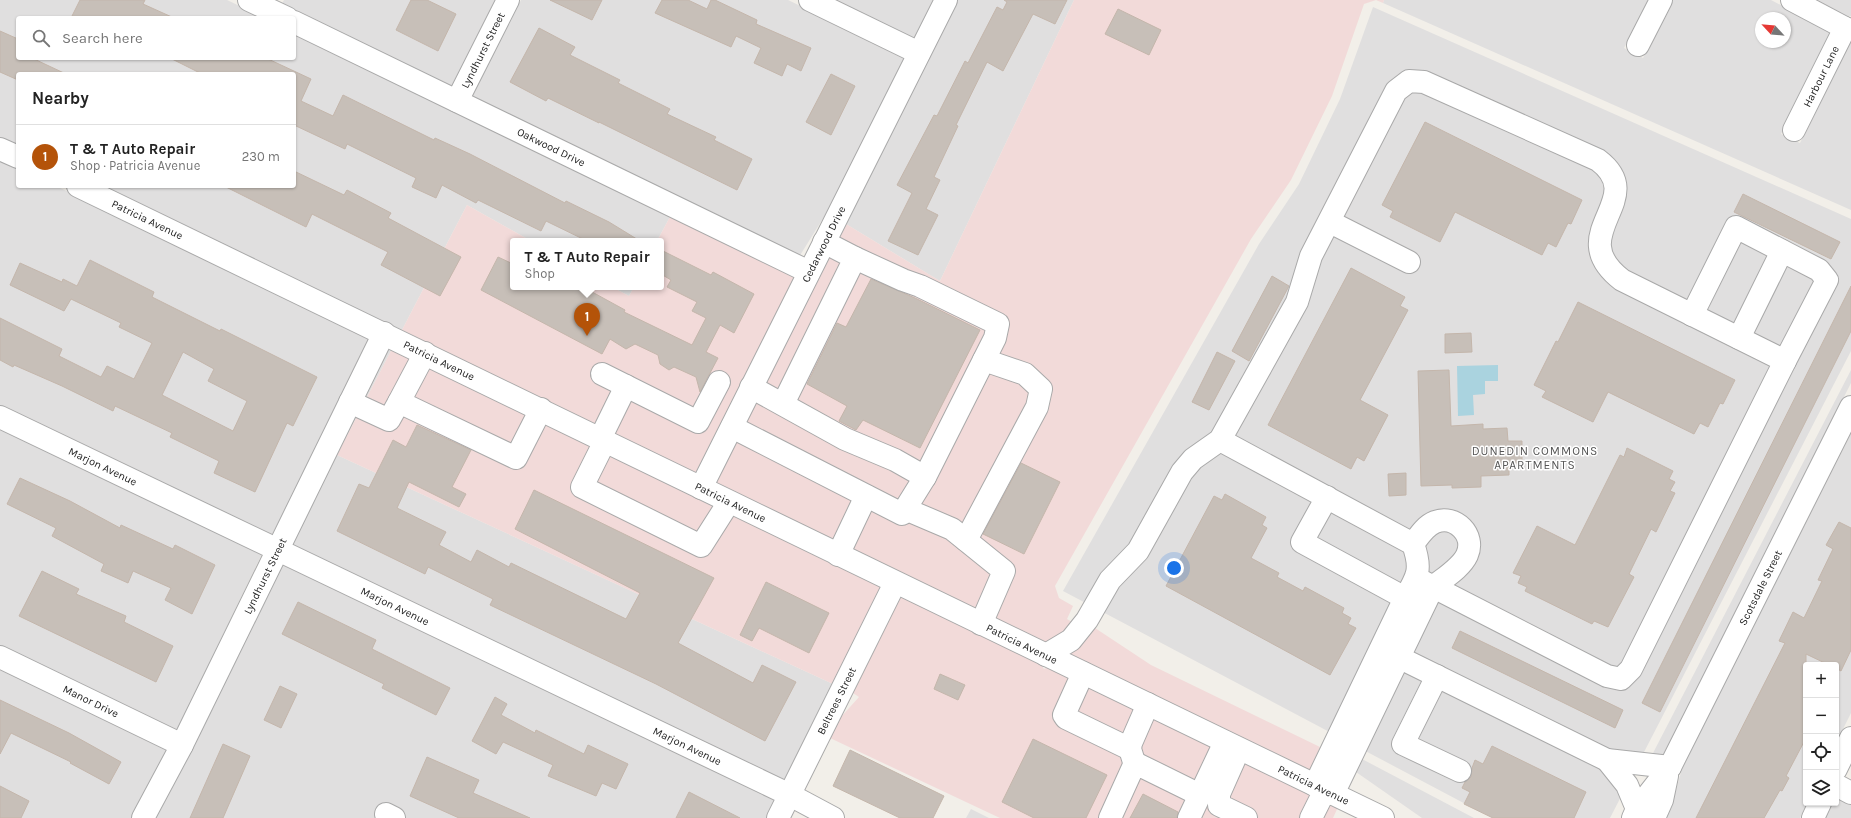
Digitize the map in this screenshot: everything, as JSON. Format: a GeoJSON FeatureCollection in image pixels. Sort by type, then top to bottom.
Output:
{"type":"FeatureCollection","features":[{"type":"Feature","properties":{"kind":"street","name":"Lyndhurst Street"},"geometry":{"type":"LineString","coordinates":[[457,101],[508,0]]}},
{"type":"Feature","properties":{"kind":"street"},"geometry":{"type":"LineString","coordinates":[[810,0],[920,53]]}},
{"type":"Feature","properties":{"kind":"street","name":"Cedarwood Drive"},"geometry":{"type":"LineString","coordinates":[[701,488],[946,0]]}},
{"type":"Feature","properties":{"kind":"street"},"geometry":{"type":"LineString","coordinates":[[1638,45],[1661,0]]}},
{"type":"Feature","properties":{"kind":"street"},"geometry":{"type":"LineString","coordinates":[[1792,0],[1848,27]]}},
{"type":"Feature","properties":{"kind":"street"},"geometry":{"type":"LineString","coordinates":[[263,3],[284,16]]}},
{"type":"Feature","properties":{"kind":"street","name":"Oakwood Drive"},"geometry":{"type":"LineString","coordinates":[[296,23],[809,272]]}},
{"type":"Feature","properties":{"kind":"street","name":"Harbour Lane"},"geometry":{"type":"LineString","coordinates":[[1794,130],[1848,27]]}},
{"type":"Feature","properties":{"kind":"street"},"geometry":{"type":"LineString","coordinates":[[1046,655],[1071,640],[1087,620],[1110,580],[1138,551],[1182,472],[1193,459],[1220,440],[1297,302],[1311,256],[1330,222],[1396,91],[1409,81],[1424,82],[1598,160],[1607,167],[1616,189],[1614,202],[1600,234],[1599,246],[1603,259],[1611,271],[1622,280],[1785,361]]}},
{"type":"Feature","properties":{"kind":"street"},"geometry":{"type":"LineString","coordinates":[[0,149],[16,156]]}},
{"type":"Feature","properties":{"kind":"street","name":"Patricia Avenue"},"geometry":{"type":"LineString","coordinates":[[82,188],[1148,704],[1232,745],[1334,798],[1383,818]]}},
{"type":"Feature","properties":{"kind":"street"},"geometry":{"type":"LineString","coordinates":[[1330,222],[1409,262]]}},
{"type":"Feature","properties":{"kind":"street"},"geometry":{"type":"LineString","coordinates":[[1425,583],[1607,676],[1621,679],[1631,669],[1827,280],[1819,270],[1736,227],[1692,315]]}},
{"type":"Feature","properties":{"kind":"street"},"geometry":{"type":"LineString","coordinates":[[732,427],[902,514],[925,477],[995,338],[998,324],[920,286],[903,280],[855,258],[824,242]]}},
{"type":"Feature","properties":{"kind":"street"},"geometry":{"type":"LineString","coordinates":[[1739,338],[1782,251]]}},
{"type":"Feature","properties":{"kind":"street"},"geometry":{"type":"LineString","coordinates":[[782,404],[855,258]]}},
{"type":"Feature","properties":{"kind":"street","name":"Lyndhurst Street"},"geometry":{"type":"LineString","coordinates":[[144,818],[182,745],[277,548],[384,333]]}},
{"type":"Feature","properties":{"kind":"street"},"geometry":{"type":"LineString","coordinates":[[350,402],[389,420],[425,353]]}},
{"type":"Feature","properties":{"kind":"street"},"geometry":{"type":"LineString","coordinates":[[966,540],[1038,407],[1042,389],[1025,374],[984,360]]}},
{"type":"Feature","properties":{"kind":"street"},"geometry":{"type":"LineString","coordinates":[[602,374],[698,422],[718,382]]}},
{"type":"Feature","properties":{"kind":"street"},"geometry":{"type":"LineString","coordinates":[[626,386],[582,487],[701,546],[729,502]]}},
{"type":"Feature","properties":{"kind":"street"},"geometry":{"type":"LineString","coordinates":[[752,387],[845,439],[895,460],[925,477]]}},
{"type":"Feature","properties":{"kind":"street"},"geometry":{"type":"LineString","coordinates":[[399,402],[516,458],[541,410]]}},
{"type":"Feature","properties":{"kind":"street","name":"Scotsdale Street"},"geometry":{"type":"LineString","coordinates":[[1641,815],[1670,768],[1851,407]]}},
{"type":"Feature","properties":{"kind":"street","name":"Marjon Avenue"},"geometry":{"type":"LineString","coordinates":[[0,417],[277,548],[790,795],[833,818]]}},
{"type":"Feature","properties":{"kind":"street"},"geometry":{"type":"LineString","coordinates":[[1220,440],[1413,544],[1425,583],[1390,653],[1334,798],[1312,818]]}},
{"type":"Feature","properties":{"kind":"street"},"geometry":{"type":"LineString","coordinates":[[838,555],[866,496]]}},
{"type":"Feature","properties":{"kind":"street"},"geometry":{"type":"LineString","coordinates":[[1327,497],[1302,542],[1405,598]]}},
{"type":"Feature","properties":{"kind":"street"},"geometry":{"type":"LineString","coordinates":[[905,509],[952,529],[1004,571],[981,624]]}},
{"type":"Feature","properties":{"kind":"street"},"geometry":{"type":"LineString","coordinates":[[1390,653],[1405,598],[1425,583],[1460,565],[1467,555],[1469,544],[1468,534],[1462,527],[1454,521],[1444,519],[1434,522],[1423,531],[1413,544]]}},
{"type":"Feature","properties":{"kind":"street","name":"Beltrees Street"},"geometry":{"type":"LineString","coordinates":[[778,818],[896,583]]}},
{"type":"Feature","properties":{"kind":"street"},"geometry":{"type":"LineString","coordinates":[[1390,653],[1607,760],[1670,768]]}},
{"type":"Feature","properties":{"kind":"street","name":"Manor Drive"},"geometry":{"type":"LineString","coordinates":[[0,657],[182,745]]}},
{"type":"Feature","properties":{"kind":"street"},"geometry":{"type":"LineString","coordinates":[[1083,673],[1064,715],[1066,718],[1200,795]]}},
{"type":"Feature","properties":{"kind":"street"},"geometry":{"type":"LineString","coordinates":[[1437,676],[1403,744],[1460,771]]}},
{"type":"Feature","properties":{"kind":"street"},"geometry":{"type":"LineString","coordinates":[[1110,818],[1132,756],[1133,737],[1148,704]]}},
{"type":"Feature","properties":{"kind":"street"},"geometry":{"type":"LineString","coordinates":[[1839,763],[1851,738]]}},
{"type":"Feature","properties":{"kind":"street"},"geometry":{"type":"LineString","coordinates":[[1189,818],[1200,795],[1232,745]]}},
{"type":"Feature","properties":{"kind":"street"},"geometry":{"type":"LineString","coordinates":[[1232,745],[1219,794],[1219,805],[1246,818]]}},
{"type":"Feature","properties":{"kind":"street"},"geometry":{"type":"LineString","coordinates":[[1607,760],[1627,785],[1641,815]]}},
{"type":"Feature","properties":{"kind":"street"},"geometry":{"type":"LineString","coordinates":[[1839,787],[1851,793]]}},
{"type":"Feature","properties":{"kind":"street"},"geometry":{"type":"LineString","coordinates":[[1813,818],[1819,806]]}},
{"type":"Feature","properties":{"kind":"shaded area"},"geometry":{"type":"Polygon","coordinates":[[[0,0],[227,0],[261,16],[16,16],[16,60],[296,60],[296,33],[671,215],[659,238],[526,238],[467,205],[402,330],[104,188],[296,188],[296,72],[16,72],[16,146],[0,138],[0,0]]]}},
{"type":"Feature","properties":{"kind":"shaded area"},"geometry":{"type":"Polygon","coordinates":[[[284,0],[496,0],[452,88],[281,5],[284,0]]]}},
{"type":"Feature","properties":{"kind":"shaded area"},"geometry":{"type":"Polygon","coordinates":[[[521,0],[788,0],[906,57],[827,212],[799,257],[471,97],[521,0]]]}},
{"type":"Feature","properties":{"kind":"shaded area"},"geometry":{"type":"Polygon","coordinates":[[[832,0],[934,0],[914,40],[832,0]]]}},
{"type":"Feature","properties":{"kind":"shaded area"},"geometry":{"type":"Polygon","coordinates":[[[958,0],[1074,0],[940,281],[846,224],[958,0]]]}},
{"type":"Feature","properties":{"kind":"shaded area"},"geometry":{"type":"Polygon","coordinates":[[[1074,0],[1376,0],[1364,4],[1332,96],[1291,180],[1251,239],[1055,586],[1059,598],[1073,606],[1067,619],[1072,622],[1064,632],[1045,644],[715,484],[846,224],[940,281],[1074,0]]]}},
{"type":"Feature","properties":{"kind":"shaded area"},"geometry":{"type":"Polygon","coordinates":[[[1376,0],[1384,0],[1383,3],[1376,0]]]}},
{"type":"Feature","properties":{"kind":"shaded area"},"geometry":{"type":"Polygon","coordinates":[[[1384,0],[1648,0],[1624,48],[1643,58],[1673,0],[1771,0],[1831,31],[1781,134],[1800,143],[1851,40],[1851,210],[1383,3],[1384,0]]]}},
{"type":"Feature","properties":{"kind":"shaded area"},"geometry":{"type":"Polygon","coordinates":[[[1812,0],[1851,0],[1851,16],[1846,17],[1812,0]]]}},
{"type":"Feature","properties":{"kind":"shaded area","name":"DUNEDIN COMMONS APARTMENTS"},"geometry":{"type":"Polygon","coordinates":[[[1373,7],[1851,219],[1851,351],[1610,818],[1492,818],[1063,591],[1259,244],[1299,184],[1340,99],[1373,7]]]}},
{"type":"Feature","properties":{"kind":"shaded area"},"geometry":{"type":"Polygon","coordinates":[[[0,159],[16,167],[16,188],[60,188],[371,336],[272,535],[0,406],[0,159]]]}},
{"type":"Feature","properties":{"kind":"shaded area"},"geometry":{"type":"Polygon","coordinates":[[[467,205],[526,238],[510,238],[510,290],[618,290],[629,296],[632,290],[664,290],[664,238],[659,238],[671,215],[795,276],[696,475],[402,330],[467,205]]]}},
{"type":"Feature","properties":{"kind":"shaded area"},"geometry":{"type":"Polygon","coordinates":[[[618,290],[632,290],[629,296],[618,290]]]}},
{"type":"Feature","properties":{"kind":"shaded area"},"geometry":{"type":"Polygon","coordinates":[[[390,346],[393,347],[337,455],[833,684],[785,782],[291,544],[390,346]]]}},
{"type":"Feature","properties":{"kind":"shaded area"},"geometry":{"type":"Polygon","coordinates":[[[393,347],[882,587],[833,684],[337,455],[393,347]]]}},
{"type":"Feature","properties":{"kind":"shaded area"},"geometry":{"type":"Polygon","coordinates":[[[1851,370],[1851,383],[1663,756],[1652,755],[1851,370]]]}},
{"type":"Feature","properties":{"kind":"shaded area"},"geometry":{"type":"Polygon","coordinates":[[[0,428],[263,552],[176,732],[0,646],[0,428]]]}},
{"type":"Feature","properties":{"kind":"shaded area"},"geometry":{"type":"Polygon","coordinates":[[[1851,431],[1851,713],[1839,737],[1839,662],[1803,662],[1803,806],[1806,806],[1800,818],[1666,818],[1672,804],[1683,765],[1851,431]]]}},
{"type":"Feature","properties":{"kind":"shaded area"},"geometry":{"type":"Polygon","coordinates":[[[283,561],[776,799],[767,818],[156,818],[187,758],[283,561]]]}},
{"type":"Feature","properties":{"kind":"shaded area"},"geometry":{"type":"Polygon","coordinates":[[[901,596],[1040,663],[1044,669],[1048,667],[1338,807],[1333,818],[1000,818],[830,738],[841,717],[859,697],[853,693],[901,596]]]}},
{"type":"Feature","properties":{"kind":"shaded area"},"geometry":{"type":"Polygon","coordinates":[[[1095,628],[1151,665],[1320,747],[1309,772],[1067,654],[1080,646],[1095,628]]]}},
{"type":"Feature","properties":{"kind":"shaded area"},"geometry":{"type":"Polygon","coordinates":[[[0,667],[167,749],[131,818],[0,818],[0,667]]]}},
{"type":"Feature","properties":{"kind":"shaded area"},"geometry":{"type":"Polygon","coordinates":[[[1362,759],[1474,818],[1422,818],[1356,772],[1362,759]]]}},
{"type":"Feature","properties":{"kind":"shaded area"},"geometry":{"type":"Polygon","coordinates":[[[1839,798],[1851,804],[1851,818],[1825,818],[1831,806],[1839,806],[1839,798]]]}},
{"type":"Feature","properties":{"kind":"shaded area"},"geometry":{"type":"Polygon","coordinates":[[[971,809],[989,818],[966,818],[971,809]]]}},
{"type":"Feature","properties":{"kind":"water"},"geometry":{"type":"Polygon","coordinates":[[[1498,365],[1498,381],[1485,381],[1485,394],[1473,395],[1474,415],[1458,416],[1457,366],[1498,365]]]}},
{"type":"Feature","properties":{"kind":"building"},"geometry":{"type":"Polygon","coordinates":[[[80,0],[145,0],[143,4],[170,16],[72,16],[80,0]]]}},
{"type":"Feature","properties":{"kind":"building"},"geometry":{"type":"Polygon","coordinates":[[[411,0],[427,0],[456,14],[438,51],[396,30],[411,0]]]}},
{"type":"Feature","properties":{"kind":"building"},"geometry":{"type":"Polygon","coordinates":[[[550,0],[602,0],[592,20],[550,0]]]}},
{"type":"Feature","properties":{"kind":"building"},"geometry":{"type":"Polygon","coordinates":[[[662,0],[688,0],[707,9],[711,0],[715,0],[757,20],[756,24],[811,48],[801,71],[787,64],[782,76],[754,63],[761,48],[736,36],[731,47],[655,13],[662,0]]]}},
{"type":"Feature","properties":{"kind":"building"},"geometry":{"type":"Polygon","coordinates":[[[1004,0],[1067,0],[1055,24],[1033,14],[1003,71],[987,62],[956,125],[958,126],[934,177],[940,180],[926,209],[938,215],[918,255],[888,241],[912,193],[897,185],[934,115],[937,116],[965,61],[968,63],[997,7],[1003,10],[1007,2],[1004,0]]]}},
{"type":"Feature","properties":{"kind":"building"},"geometry":{"type":"Polygon","coordinates":[[[1118,9],[1161,30],[1149,55],[1105,34],[1118,9]]]}},
{"type":"Feature","properties":{"kind":"building"},"geometry":{"type":"Polygon","coordinates":[[[539,28],[575,47],[570,55],[620,80],[618,83],[670,109],[667,114],[716,137],[714,140],[752,159],[737,190],[599,122],[548,98],[546,101],[510,82],[539,28]]]}},
{"type":"Feature","properties":{"kind":"building"},"geometry":{"type":"Polygon","coordinates":[[[0,31],[16,38],[16,60],[36,60],[62,72],[16,72],[16,79],[0,72],[0,31]]]}},
{"type":"Feature","properties":{"kind":"building"},"geometry":{"type":"Polygon","coordinates":[[[174,60],[270,60],[296,72],[198,72],[174,60]]]}},
{"type":"Feature","properties":{"kind":"building"},"geometry":{"type":"Polygon","coordinates":[[[296,72],[311,79],[301,101],[333,116],[343,95],[434,140],[435,138],[470,154],[565,203],[566,201],[609,222],[635,238],[581,238],[546,221],[541,231],[478,200],[476,203],[442,185],[436,198],[412,187],[416,178],[347,144],[345,149],[296,126],[296,72]]]}},
{"type":"Feature","properties":{"kind":"building"},"geometry":{"type":"Polygon","coordinates":[[[831,74],[855,86],[831,135],[806,122],[831,74]]]}},
{"type":"Feature","properties":{"kind":"building"},"geometry":{"type":"Polygon","coordinates":[[[1425,122],[1582,200],[1571,224],[1568,223],[1556,247],[1548,243],[1542,255],[1455,212],[1440,242],[1390,217],[1393,211],[1382,205],[1425,122]]]}},
{"type":"Feature","properties":{"kind":"building"},"geometry":{"type":"Polygon","coordinates":[[[296,172],[344,195],[347,190],[391,213],[388,218],[461,257],[440,296],[381,265],[388,252],[312,214],[306,227],[228,188],[296,188],[296,172]]]}},
{"type":"Feature","properties":{"kind":"building"},"geometry":{"type":"Polygon","coordinates":[[[1743,194],[1840,242],[1831,259],[1734,212],[1743,194]]]}},
{"type":"Feature","properties":{"kind":"building"},"geometry":{"type":"Polygon","coordinates":[[[664,252],[711,275],[713,272],[754,294],[734,333],[720,325],[706,352],[718,358],[700,392],[696,377],[674,367],[669,370],[660,364],[658,355],[635,344],[626,349],[610,339],[602,354],[481,290],[498,257],[510,263],[510,290],[588,290],[625,310],[624,312],[692,345],[706,318],[692,311],[697,302],[667,287],[671,280],[664,276],[664,252]]]}},
{"type":"Feature","properties":{"kind":"building"},"geometry":{"type":"Polygon","coordinates":[[[90,260],[154,292],[152,297],[220,331],[221,329],[317,377],[293,426],[287,423],[255,492],[214,473],[219,461],[170,437],[172,433],[115,406],[113,411],[62,386],[14,365],[13,367],[0,360],[0,318],[62,349],[59,356],[101,377],[107,366],[134,379],[152,343],[119,327],[121,323],[71,299],[64,311],[10,285],[20,263],[62,282],[63,279],[77,286],[90,260]],[[183,352],[162,395],[233,431],[247,401],[208,381],[214,369],[183,352]]]}},
{"type":"Feature","properties":{"kind":"building"},"geometry":{"type":"Polygon","coordinates":[[[1351,268],[1405,297],[1400,306],[1408,310],[1360,400],[1388,415],[1364,461],[1357,457],[1351,469],[1268,425],[1351,268]]]}},
{"type":"Feature","properties":{"kind":"building"},"geometry":{"type":"Polygon","coordinates":[[[1272,276],[1289,286],[1249,361],[1232,351],[1272,276]]]}},
{"type":"Feature","properties":{"kind":"building"},"geometry":{"type":"Polygon","coordinates":[[[871,279],[915,298],[980,330],[920,448],[863,420],[856,430],[839,421],[847,406],[807,384],[837,323],[846,327],[871,279]]]}},
{"type":"Feature","properties":{"kind":"building"},"geometry":{"type":"Polygon","coordinates":[[[1851,286],[1851,331],[1660,712],[1642,703],[1851,286]]]}},
{"type":"Feature","properties":{"kind":"building"},"geometry":{"type":"Polygon","coordinates":[[[1578,302],[1735,380],[1723,404],[1720,403],[1708,427],[1700,423],[1694,434],[1608,392],[1593,422],[1542,397],[1546,391],[1534,385],[1578,302]]]}},
{"type":"Feature","properties":{"kind":"building"},"geometry":{"type":"Polygon","coordinates":[[[1471,333],[1472,352],[1445,353],[1445,334],[1471,333]]]}},
{"type":"Feature","properties":{"kind":"building"},"geometry":{"type":"Polygon","coordinates":[[[1217,352],[1235,361],[1209,410],[1192,402],[1217,352]]]}},
{"type":"Feature","properties":{"kind":"building"},"geometry":{"type":"Polygon","coordinates":[[[1449,370],[1451,426],[1483,424],[1483,429],[1507,428],[1508,441],[1522,441],[1522,463],[1509,463],[1509,475],[1481,476],[1481,487],[1452,488],[1452,485],[1421,486],[1418,371],[1449,370]]]}},
{"type":"Feature","properties":{"kind":"building"},"geometry":{"type":"Polygon","coordinates":[[[417,425],[471,450],[452,487],[466,494],[459,507],[409,482],[397,508],[446,532],[439,545],[471,562],[477,550],[509,567],[511,563],[626,619],[640,593],[515,529],[534,490],[714,578],[678,643],[753,683],[762,665],[796,682],[765,741],[656,684],[490,605],[493,599],[428,567],[425,574],[337,531],[359,484],[369,488],[393,440],[406,447],[417,425]]]}},
{"type":"Feature","properties":{"kind":"building"},"geometry":{"type":"Polygon","coordinates":[[[1627,448],[1673,471],[1669,479],[1675,482],[1670,491],[1675,493],[1656,532],[1651,529],[1629,574],[1634,577],[1608,627],[1594,621],[1592,624],[1525,591],[1527,587],[1518,583],[1521,576],[1513,573],[1537,526],[1575,545],[1620,455],[1624,457],[1627,448]]]}},
{"type":"Feature","properties":{"kind":"building"},"geometry":{"type":"Polygon","coordinates":[[[1021,463],[1060,482],[1024,554],[983,534],[1021,463]]]}},
{"type":"Feature","properties":{"kind":"building"},"geometry":{"type":"Polygon","coordinates":[[[1406,473],[1406,495],[1389,496],[1388,474],[1406,473]]]}},
{"type":"Feature","properties":{"kind":"building"},"geometry":{"type":"Polygon","coordinates":[[[20,478],[70,501],[120,528],[121,525],[173,549],[175,545],[215,565],[192,614],[165,600],[171,588],[133,571],[128,583],[101,571],[104,564],[52,536],[56,528],[7,504],[20,478]]]}},
{"type":"Feature","properties":{"kind":"building"},"geometry":{"type":"Polygon","coordinates":[[[1225,494],[1266,517],[1262,525],[1267,528],[1251,558],[1279,573],[1277,577],[1303,591],[1305,587],[1344,608],[1342,613],[1351,618],[1348,624],[1356,628],[1330,675],[1166,586],[1214,496],[1222,500],[1225,494]]]}},
{"type":"Feature","properties":{"kind":"building"},"geometry":{"type":"Polygon","coordinates":[[[1839,522],[1851,528],[1851,650],[1841,671],[1839,670],[1839,662],[1823,662],[1806,654],[1806,662],[1803,662],[1803,744],[1786,776],[1789,778],[1782,791],[1780,790],[1764,818],[1696,818],[1785,643],[1779,641],[1793,612],[1804,618],[1822,581],[1818,580],[1833,549],[1826,545],[1839,522]]]}},
{"type":"Feature","properties":{"kind":"building"},"geometry":{"type":"Polygon","coordinates":[[[42,571],[79,589],[76,594],[126,616],[124,622],[173,646],[156,682],[19,616],[42,571]]]}},
{"type":"Feature","properties":{"kind":"building"},"geometry":{"type":"Polygon","coordinates":[[[766,582],[829,613],[809,653],[759,628],[752,641],[740,635],[766,582]]]}},
{"type":"Feature","properties":{"kind":"building"},"geometry":{"type":"Polygon","coordinates":[[[298,602],[376,640],[372,649],[450,688],[436,715],[382,688],[384,684],[282,634],[298,602]]]}},
{"type":"Feature","properties":{"kind":"building"},"geometry":{"type":"Polygon","coordinates":[[[1460,631],[1623,710],[1615,728],[1452,648],[1460,631]]]}},
{"type":"Feature","properties":{"kind":"building"},"geometry":{"type":"Polygon","coordinates":[[[940,674],[965,685],[958,700],[934,689],[940,674]]]}},
{"type":"Feature","properties":{"kind":"building"},"geometry":{"type":"Polygon","coordinates":[[[280,686],[297,694],[281,728],[264,720],[280,686]]]}},
{"type":"Feature","properties":{"kind":"building"},"geometry":{"type":"Polygon","coordinates":[[[495,697],[507,704],[501,715],[535,733],[536,730],[584,754],[588,745],[628,764],[616,789],[602,783],[596,796],[548,776],[553,765],[503,742],[496,754],[472,741],[495,697]]]}},
{"type":"Feature","properties":{"kind":"building"},"geometry":{"type":"Polygon","coordinates":[[[0,700],[69,733],[121,762],[109,784],[70,763],[71,762],[11,733],[0,754],[0,700]]]}},
{"type":"Feature","properties":{"kind":"building"},"geometry":{"type":"Polygon","coordinates":[[[1033,739],[1107,775],[1086,818],[1034,818],[1002,802],[1033,739]]]}},
{"type":"Feature","properties":{"kind":"building"},"geometry":{"type":"Polygon","coordinates":[[[223,744],[250,756],[223,818],[190,818],[223,744]]]}},
{"type":"Feature","properties":{"kind":"building"},"geometry":{"type":"Polygon","coordinates":[[[1492,746],[1586,792],[1574,818],[1493,818],[1464,804],[1470,792],[1462,788],[1465,782],[1471,777],[1475,760],[1483,764],[1492,746]]]}},
{"type":"Feature","properties":{"kind":"building"},"geometry":{"type":"Polygon","coordinates":[[[850,750],[944,796],[933,818],[900,818],[833,786],[850,750]]]}},
{"type":"Feature","properties":{"kind":"building"},"geometry":{"type":"Polygon","coordinates":[[[427,757],[479,780],[473,793],[530,818],[459,818],[410,796],[427,757]]]}},
{"type":"Feature","properties":{"kind":"building"},"geometry":{"type":"Polygon","coordinates":[[[0,786],[29,801],[21,818],[0,818],[0,786]]]}},
{"type":"Feature","properties":{"kind":"building"},"geometry":{"type":"Polygon","coordinates":[[[689,792],[740,818],[676,818],[689,792]]]}},
{"type":"Feature","properties":{"kind":"building"},"geometry":{"type":"Polygon","coordinates":[[[1143,794],[1178,812],[1177,818],[1130,818],[1143,794]]]}},
{"type":"Feature","properties":{"kind":"place","name":"T & T Auto Repair"},"geometry":{"type":"Point","coordinates":[587,336]}},
{"type":"Feature","properties":{"kind":"district","name":"DUNEDIN COMMONS APARTMENTS"},"geometry":{"type":"Point","coordinates":[1535,458]}}]}
